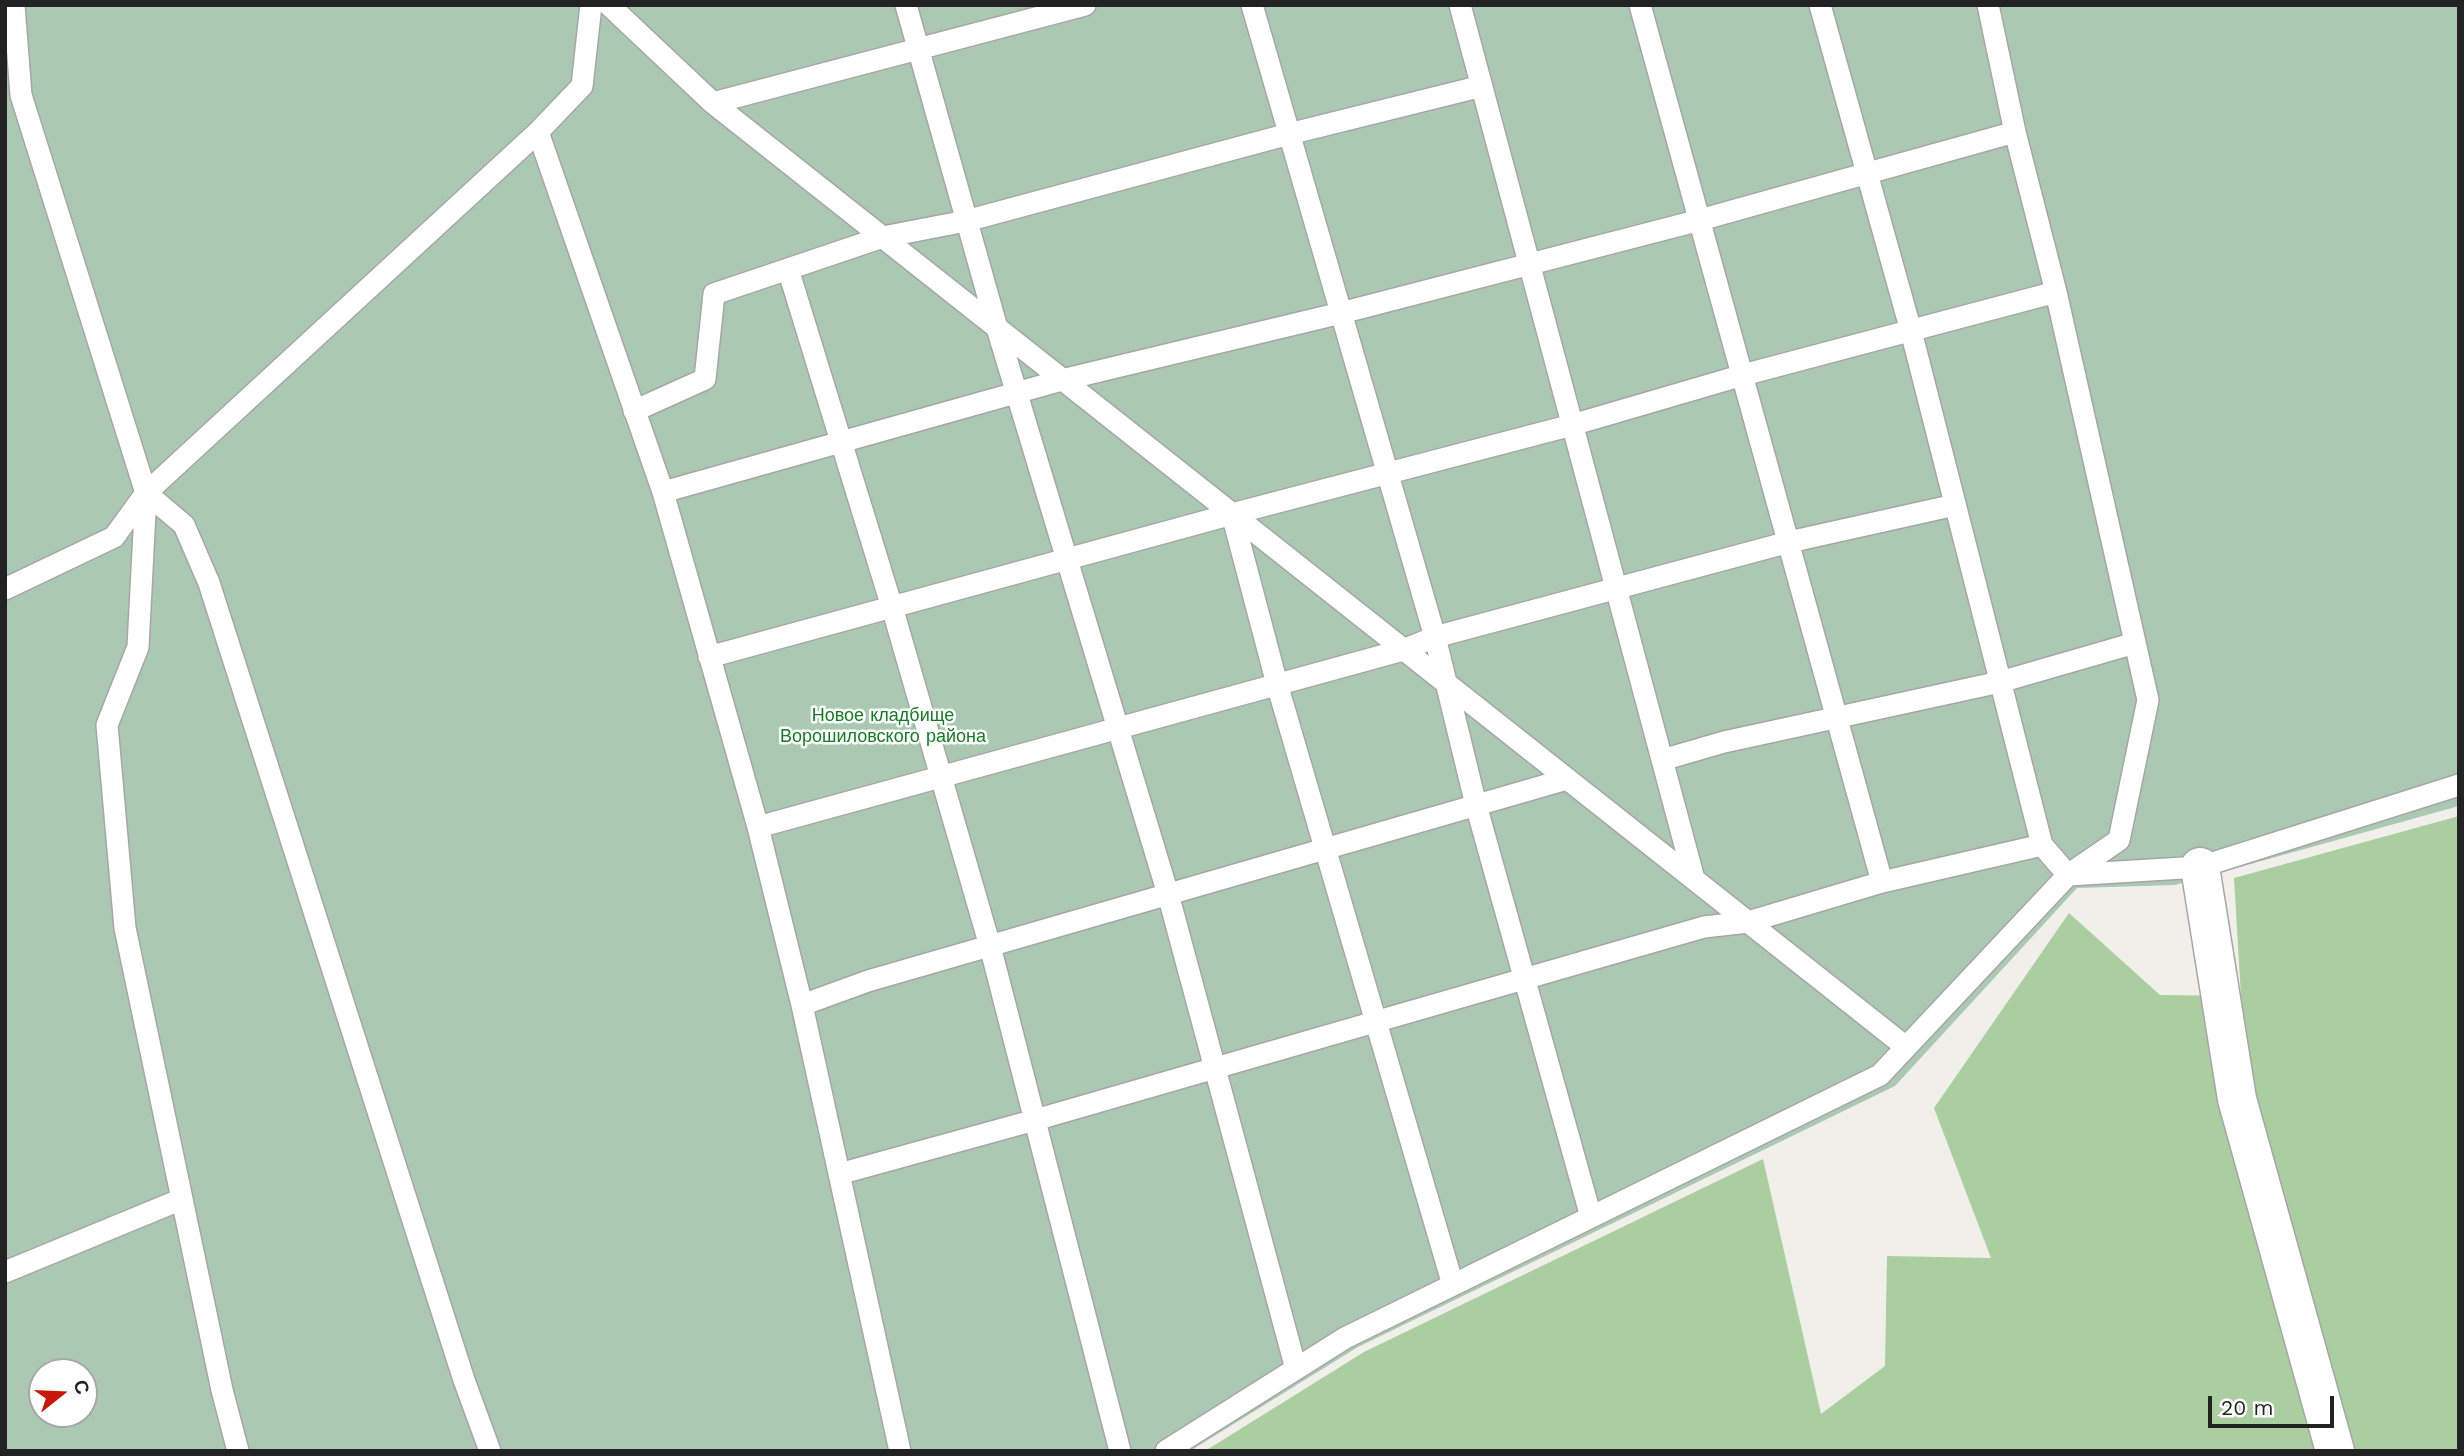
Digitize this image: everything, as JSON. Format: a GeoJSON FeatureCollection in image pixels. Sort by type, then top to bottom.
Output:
{"type":"FeatureCollection","features":[{"type":"Feature","properties":{"kind":"street"},"geometry":{"type":"LineString","coordinates":[[2200,867],[2237,1099],[2335,1451]]}},
{"type":"Feature","properties":{"kind":"lane"},"geometry":{"type":"LineString","coordinates":[[14,5],[21,95],[146,493],[138,647],[107,725],[125,928],[222,1390],[238,1451]]}},
{"type":"Feature","properties":{"kind":"lane"},"geometry":{"type":"LineString","coordinates":[[5,589],[114,537],[146,493],[538,132],[582,86],[591,5]]}},
{"type":"Feature","properties":{"kind":"lane"},"geometry":{"type":"LineString","coordinates":[[609,5],[713,103],[1906,1047]]}},
{"type":"Feature","properties":{"kind":"lane"},"geometry":{"type":"LineString","coordinates":[[906,5],[997,328],[1168,894],[1296,1369]]}},
{"type":"Feature","properties":{"kind":"lane"},"geometry":{"type":"LineString","coordinates":[[713,103],[1085,5]]}},
{"type":"Feature","properties":{"kind":"lane"},"geometry":{"type":"LineString","coordinates":[[1252,5],[1435,636],[1476,805],[1591,1217]]}},
{"type":"Feature","properties":{"kind":"lane"},"geometry":{"type":"LineString","coordinates":[[1460,5],[1694,879]]}},
{"type":"Feature","properties":{"kind":"lane"},"geometry":{"type":"LineString","coordinates":[[1640,5],[1882,882]]}},
{"type":"Feature","properties":{"kind":"lane"},"geometry":{"type":"LineString","coordinates":[[1820,5],[1911,331],[2042,845],[2068,875]]}},
{"type":"Feature","properties":{"kind":"lane"},"geometry":{"type":"LineString","coordinates":[[1166,1451],[1345,1338],[1880,1075],[2068,875],[2119,840],[2148,701],[2056,292],[2015,132],[1988,5]]}},
{"type":"Feature","properties":{"kind":"lane"},"geometry":{"type":"LineString","coordinates":[[5,73],[21,95]]}},
{"type":"Feature","properties":{"kind":"lane"},"geometry":{"type":"LineString","coordinates":[[635,411],[705,379],[714,295],[883,237],[966,221],[1289,134],[1482,86]]}},
{"type":"Feature","properties":{"kind":"lane"},"geometry":{"type":"LineString","coordinates":[[538,132],[663,492],[758,827],[802,1005],[900,1451]]}},
{"type":"Feature","properties":{"kind":"lane"},"geometry":{"type":"LineString","coordinates":[[663,492],[1062,380],[1341,313],[1700,220],[2015,132]]}},
{"type":"Feature","properties":{"kind":"lane"},"geometry":{"type":"LineString","coordinates":[[788,269],[892,607],[990,946],[1120,1451]]}},
{"type":"Feature","properties":{"kind":"lane"},"geometry":{"type":"LineString","coordinates":[[709,657],[2056,292]]}},
{"type":"Feature","properties":{"kind":"lane"},"geometry":{"type":"LineString","coordinates":[[146,493],[184,526],[209,583],[464,1380],[490,1451]]}},
{"type":"Feature","properties":{"kind":"lane"},"geometry":{"type":"LineString","coordinates":[[758,827],[1404,650],[1435,636],[1788,542],[1955,505]]}},
{"type":"Feature","properties":{"kind":"lane"},"geometry":{"type":"LineString","coordinates":[[1232,514],[1277,684],[1453,1285]]}},
{"type":"Feature","properties":{"kind":"lane"},"geometry":{"type":"LineString","coordinates":[[1662,760],[1724,742],[1836,716],[2000,682],[2135,643]]}},
{"type":"Feature","properties":{"kind":"lane"},"geometry":{"type":"LineString","coordinates":[[802,1005],[868,981],[1567,779]]}},
{"type":"Feature","properties":{"kind":"lane"},"geometry":{"type":"LineString","coordinates":[[2068,875],[2200,867],[2459,785]]}},
{"type":"Feature","properties":{"kind":"lane"},"geometry":{"type":"LineString","coordinates":[[839,1174],[1704,928],[1748,922],[1882,882],[2042,845]]}},
{"type":"Feature","properties":{"kind":"lane"},"geometry":{"type":"LineString","coordinates":[[5,1272],[182,1199]]}},
{"type":"Feature","properties":{"kind":"green space","name":"Новое кладбище Ворошиловского района"},"geometry":{"type":"Polygon","coordinates":[[[5,5],[2459,5],[2459,806],[2175,885],[2077,888],[1895,1086],[1358,1347],[1190,1451],[5,1451],[5,5]]]}},
{"type":"Feature","properties":{"kind":"green space"},"geometry":{"type":"Polygon","coordinates":[[[2459,816],[2459,1451],[1205,1451],[1364,1352],[1763,1159],[1821,1414],[1885,1366],[1887,1256],[1991,1258],[1934,1108],[2069,913],[2160,995],[2241,996],[2234,878],[2459,816]]]}}]}
